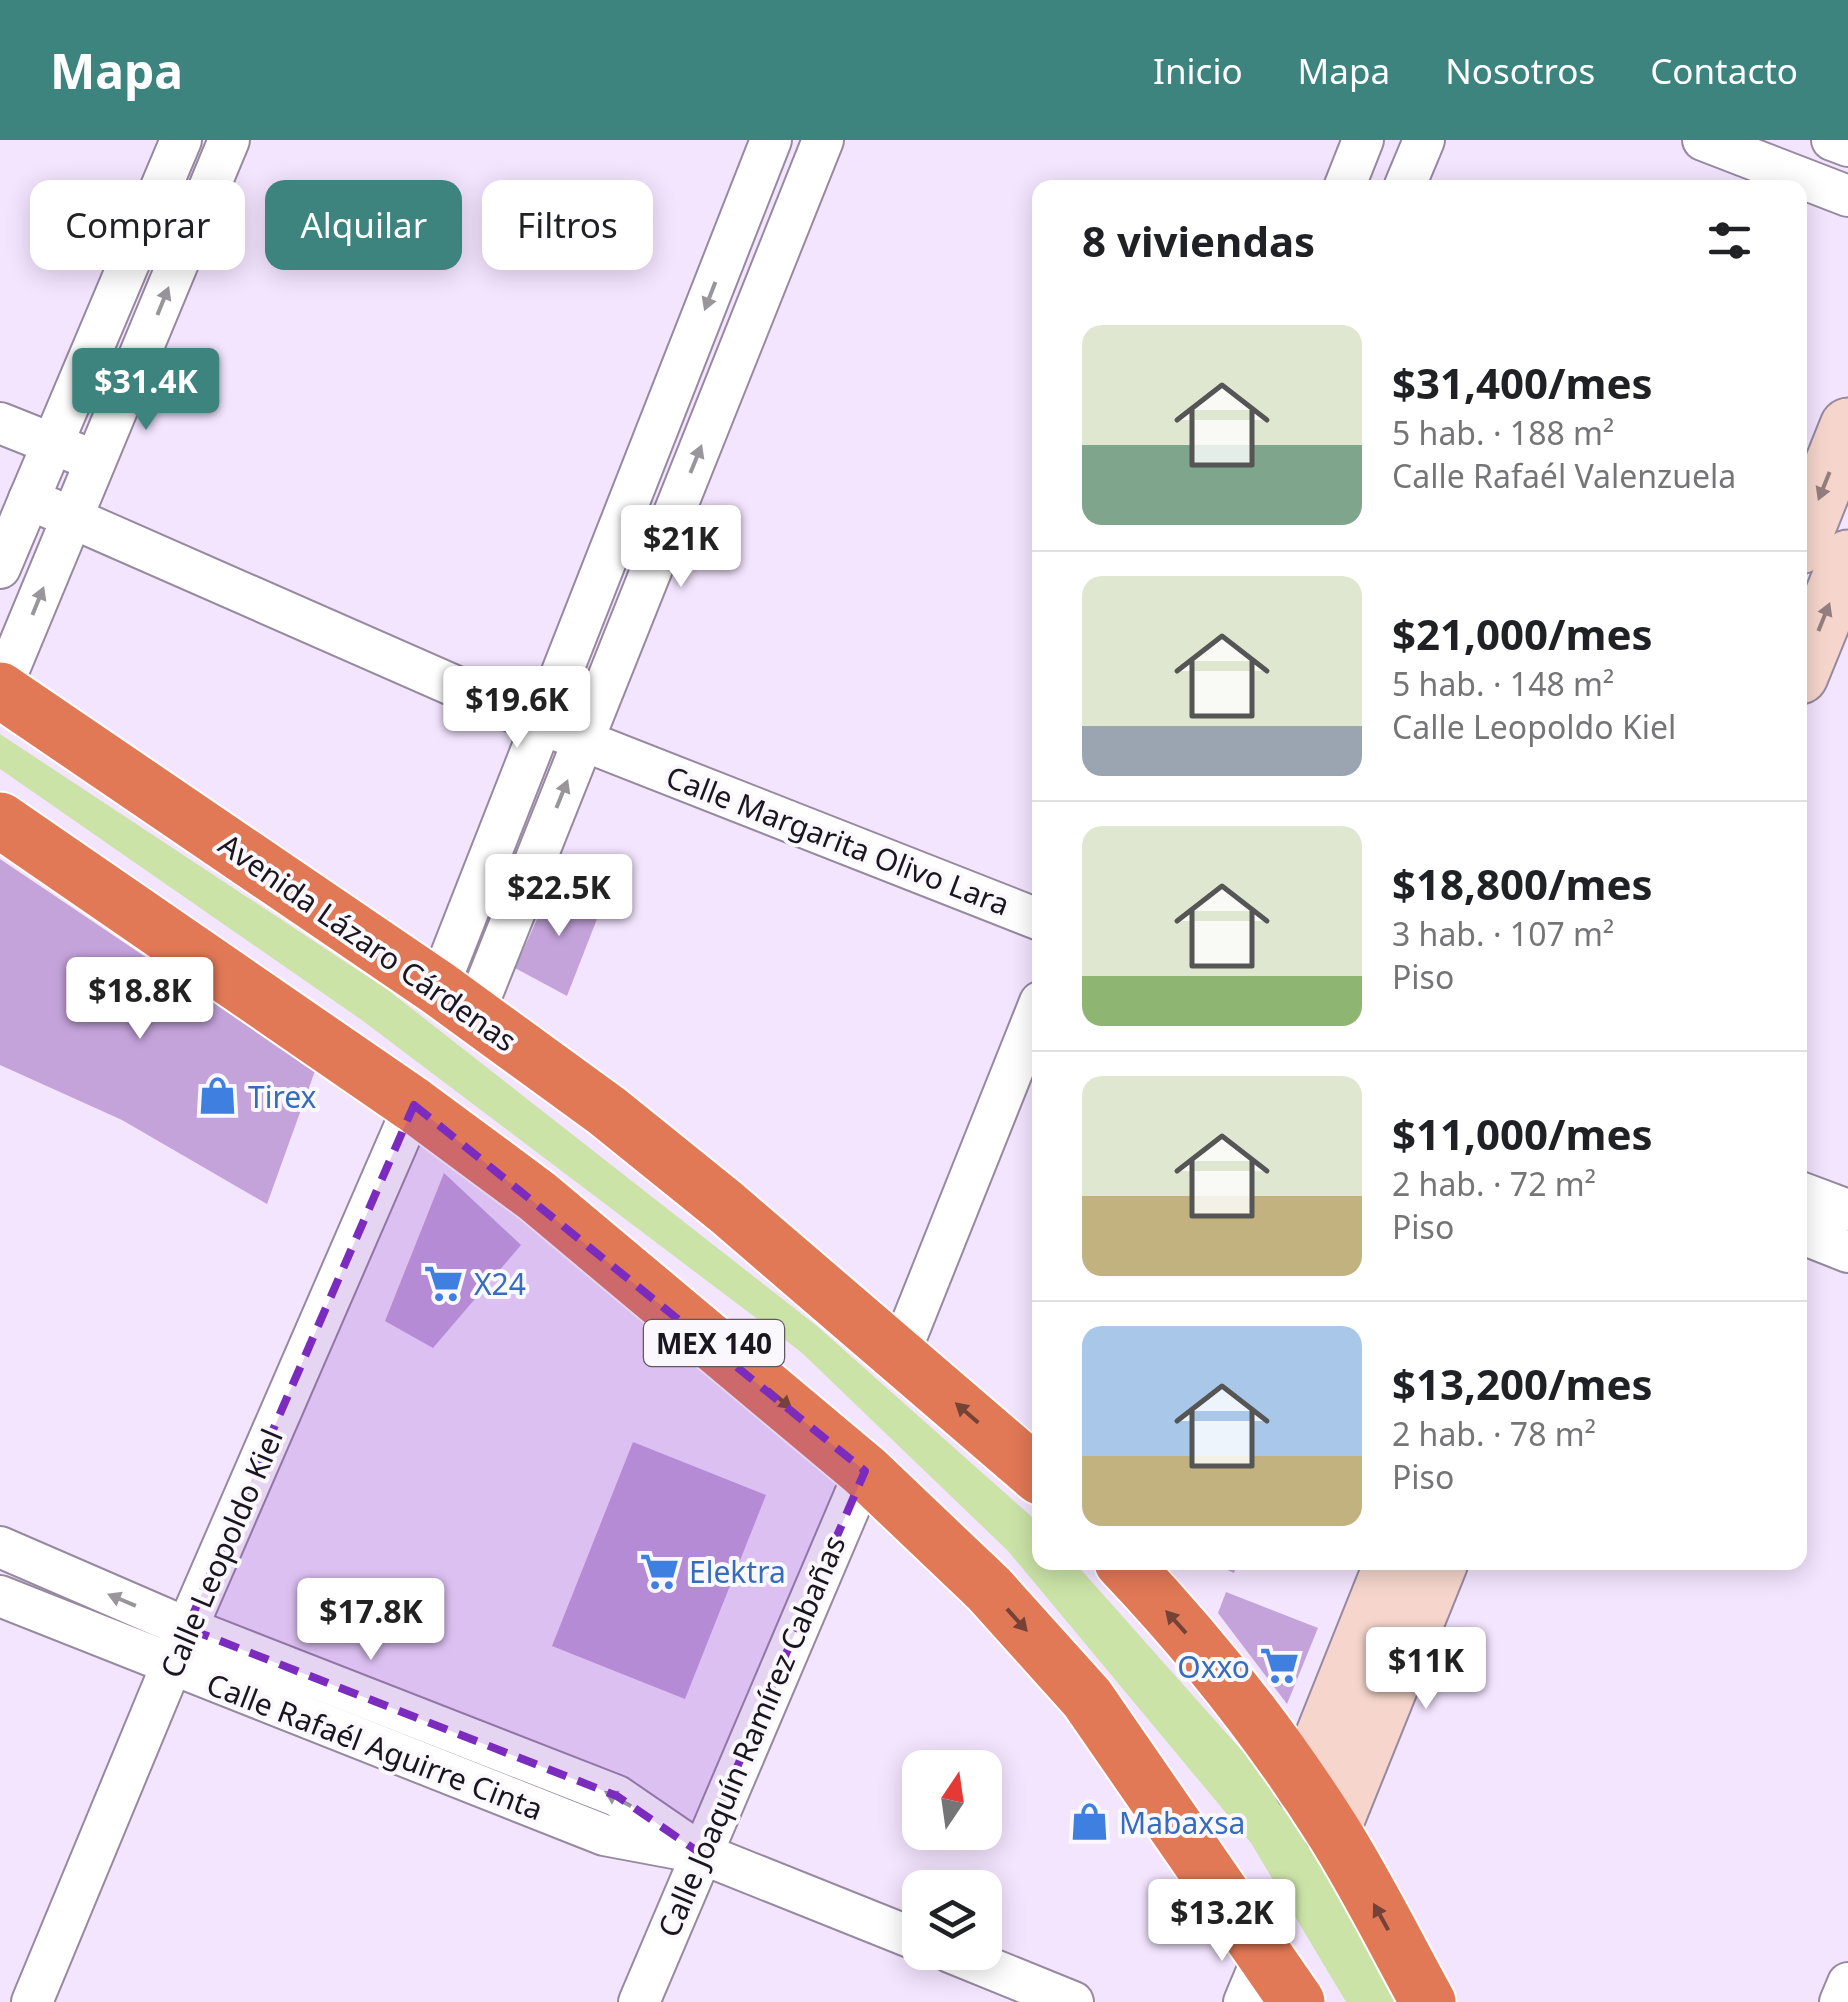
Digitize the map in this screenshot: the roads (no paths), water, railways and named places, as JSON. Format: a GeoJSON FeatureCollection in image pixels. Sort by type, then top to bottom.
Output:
{"type":"FeatureCollection","features":[{"type":"Feature","properties":{"kind":"highway","name":"Avenida Lázaro Cárdenas"},"geometry":{"type":"LineString","coordinates":[[0,690],[456,1001],[607,1111],[726,1207],[1032,1471]]}},
{"type":"Feature","properties":{"kind":"highway","name":"Avenida Lázaro Cárdenas"},"geometry":{"type":"LineString","coordinates":[[0,726],[540,1131],[650,1289]]}},
{"type":"Feature","properties":{"kind":"highway","name":"Avenida Lázaro Cárdenas"},"geometry":{"type":"LineString","coordinates":[[0,785],[540,1131],[726,1207]]}},
{"type":"Feature","properties":{"kind":"highway","name":"Avenida Lázaro Cárdenas"},"geometry":{"type":"LineString","coordinates":[[0,820],[414,1105],[537,1196],[865,1471],[989,1588],[1087,1698],[1297,2002]]}},
{"type":"Feature","properties":{"kind":"highway"},"geometry":{"type":"LineString","coordinates":[[1129,1570],[1216,1664],[1318,1808],[1428,2002]]}},
{"type":"Feature","properties":{"kind":"main road"},"geometry":{"type":"LineString","coordinates":[[1807,528],[1848,426]]}},
{"type":"Feature","properties":{"kind":"main road"},"geometry":{"type":"LineString","coordinates":[[1807,659],[1848,558]]}},
{"type":"Feature","properties":{"kind":"main road"},"geometry":{"type":"LineString","coordinates":[[1318,1808],[1391,1570]]}},
{"type":"Feature","properties":{"kind":"main road"},"geometry":{"type":"LineString","coordinates":[[1318,1808],[1436,1570]]}},
{"type":"Feature","properties":{"kind":"street"},"geometry":{"type":"LineString","coordinates":[[0,568],[180,140]]}},
{"type":"Feature","properties":{"kind":"street"},"geometry":{"type":"LineString","coordinates":[[456,1001],[541,724],[771,140]]}},
{"type":"Feature","properties":{"kind":"street"},"geometry":{"type":"LineString","coordinates":[[456,1001],[584,740],[824,140]]}},
{"type":"Feature","properties":{"kind":"street"},"geometry":{"type":"LineString","coordinates":[[1347,180],[1363,140]]}},
{"type":"Feature","properties":{"kind":"street"},"geometry":{"type":"LineString","coordinates":[[1407,180],[1424,140]]}},
{"type":"Feature","properties":{"kind":"street"},"geometry":{"type":"LineString","coordinates":[[1703,140],[1807,180]]}},
{"type":"Feature","properties":{"kind":"street"},"geometry":{"type":"LineString","coordinates":[[1832,140],[1848,146]]}},
{"type":"Feature","properties":{"kind":"street"},"geometry":{"type":"LineString","coordinates":[[0,690],[96,462],[218,143]]}},
{"type":"Feature","properties":{"kind":"street"},"geometry":{"type":"LineString","coordinates":[[1807,180],[1848,196]]}},
{"type":"Feature","properties":{"kind":"street"},"geometry":{"type":"LineString","coordinates":[[0,422],[96,462]]}},
{"type":"Feature","properties":{"kind":"street","name":"Calle Margarita Olivo Lara"},"geometry":{"type":"LineString","coordinates":[[29,499],[541,724],[1032,917]]}},
{"type":"Feature","properties":{"kind":"street"},"geometry":{"type":"LineString","coordinates":[[899,1355],[1032,1022]]}},
{"type":"Feature","properties":{"kind":"street","name":"Calle Leopoldo Kiel"},"geometry":{"type":"LineString","coordinates":[[32,2002],[187,1628],[414,1105]]}},
{"type":"Feature","properties":{"kind":"street"},"geometry":{"type":"LineString","coordinates":[[1807,1195],[1848,1210]]}},
{"type":"Feature","properties":{"kind":"street"},"geometry":{"type":"LineString","coordinates":[[1807,1236],[1848,1252]]}},
{"type":"Feature","properties":{"kind":"street","name":"Calle Joaquín Ramírez Cabañas"},"geometry":{"type":"LineString","coordinates":[[638,2002],[865,1471]]}},
{"type":"Feature","properties":{"kind":"street","name":"Calle Rafaél Aguirre Cinta"},"geometry":{"type":"LineString","coordinates":[[0,1547],[187,1628],[617,1796],[700,1852],[902,1934]]}},
{"type":"Feature","properties":{"kind":"street","name":"Calle Rafaél Aguirre Cinta"},"geometry":{"type":"LineString","coordinates":[[0,1596],[604,1835],[700,1852]]}},
{"type":"Feature","properties":{"kind":"street"},"geometry":{"type":"LineString","coordinates":[[1244,2002],[1265,1952]]}},
{"type":"Feature","properties":{"kind":"street"},"geometry":{"type":"LineString","coordinates":[[994,1970],[1073,2002]]}},
{"type":"Feature","properties":{"kind":"street"},"geometry":{"type":"LineString","coordinates":[[1840,2002],[1848,1983]]}},
{"type":"Feature","properties":{"kind":"place","name":"Tirex"},"geometry":{"type":"Point","coordinates":[218,1096]}},
{"type":"Feature","properties":{"kind":"place","name":"X24"},"geometry":{"type":"Point","coordinates":[444,1283]}},
{"type":"Feature","properties":{"kind":"place","name":"Elektra"},"geometry":{"type":"Point","coordinates":[659,1571]}},
{"type":"Feature","properties":{"kind":"place","name":"Oxxo"},"geometry":{"type":"Point","coordinates":[1280,1666]}},
{"type":"Feature","properties":{"kind":"place","name":"Mabaxsa"},"geometry":{"type":"Point","coordinates":[1089,1822]}}]}
